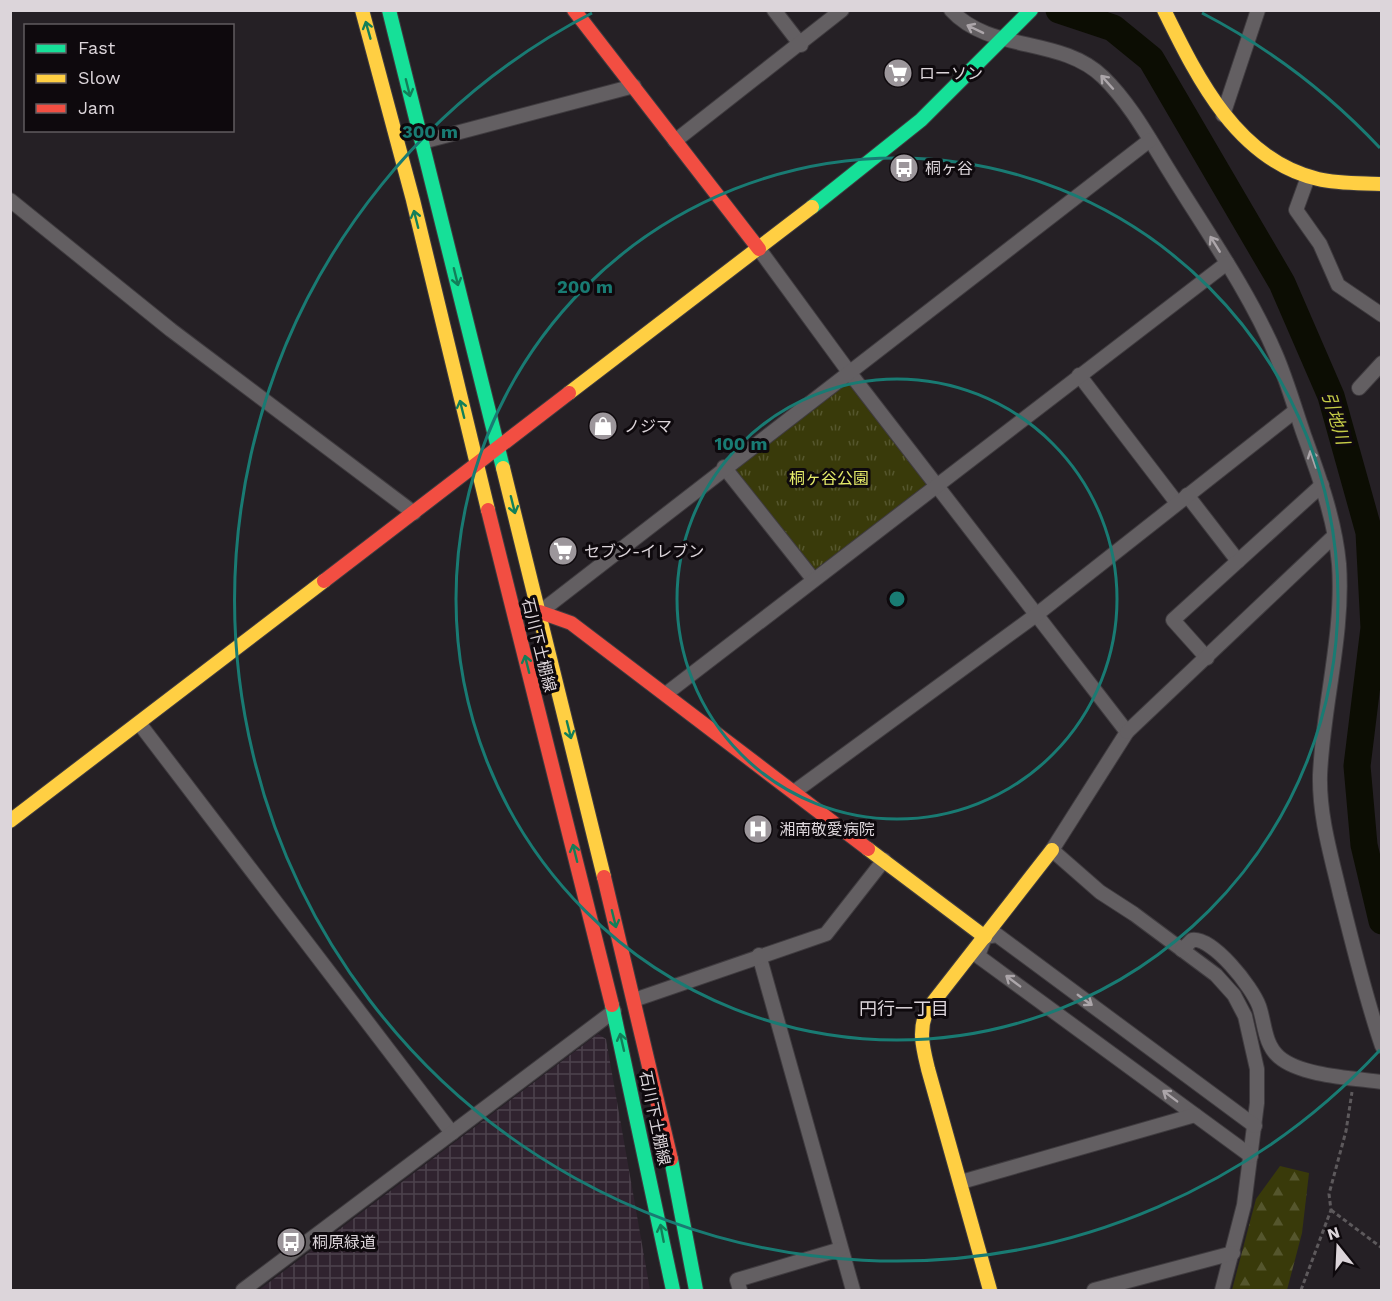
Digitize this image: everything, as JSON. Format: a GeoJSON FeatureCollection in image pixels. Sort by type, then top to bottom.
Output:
{"type":"FeatureCollection","features":[{"type":"Feature","properties":{"kind":"street","name":"石川下土棚線"},"geometry":{"type":"LineString","coordinates":[[362,10],[383,83],[476,465],[614,1011],[640,1121],[673,1290]]}},
{"type":"Feature","properties":{"kind":"street","name":"石川下土棚線"},"geometry":{"type":"LineString","coordinates":[[389,10],[540,612],[634,1000],[672,1162],[696,1290]]}},
{"type":"Feature","properties":{"kind":"street"},"geometry":{"type":"LineString","coordinates":[[574,10],[1127,732]]}},
{"type":"Feature","properties":{"kind":"street"},"geometry":{"type":"LineString","coordinates":[[774,10],[801,45]]}},
{"type":"Feature","properties":{"kind":"street"},"geometry":{"type":"LineString","coordinates":[[675,141],[801,45],[842,10]]}},
{"type":"Feature","properties":{"kind":"street"},"geometry":{"type":"LineString","coordinates":[[951,10],[960,21],[978,32],[1057,51],[1082,62],[1103,76],[1150,140],[1227,263],[1251,303],[1277,356],[1322,485],[1339,563],[1336,642],[1323,735],[1321,807],[1360,977],[1382,1046]]}},
{"type":"Feature","properties":{"kind":"street"},"geometry":{"type":"LineString","coordinates":[[10,821],[759,249],[921,120],[1031,10]]}},
{"type":"Feature","properties":{"kind":"street"},"geometry":{"type":"LineString","coordinates":[[1164,10],[1202,83],[1223,115],[1244,139],[1272,160],[1308,177],[1331,181],[1382,184]]}},
{"type":"Feature","properties":{"kind":"street"},"geometry":{"type":"LineString","coordinates":[[1223,115],[1258,10]]}},
{"type":"Feature","properties":{"kind":"street"},"geometry":{"type":"LineString","coordinates":[[423,142],[634,86]]}},
{"type":"Feature","properties":{"kind":"street"},"geometry":{"type":"LineString","coordinates":[[540,612],[724,467],[1150,140]]}},
{"type":"Feature","properties":{"kind":"street"},"geometry":{"type":"LineString","coordinates":[[1308,177],[1296,210],[1320,244],[1338,285],[1382,315]]}},
{"type":"Feature","properties":{"kind":"street"},"geometry":{"type":"LineString","coordinates":[[10,200],[171,330],[414,513]]}},
{"type":"Feature","properties":{"kind":"street"},"geometry":{"type":"LineString","coordinates":[[667,693],[1227,263]]}},
{"type":"Feature","properties":{"kind":"street"},"geometry":{"type":"LineString","coordinates":[[1359,388],[1382,363]]}},
{"type":"Feature","properties":{"kind":"street"},"geometry":{"type":"LineString","coordinates":[[1079,375],[1182,499],[1238,561]]}},
{"type":"Feature","properties":{"kind":"street"},"geometry":{"type":"LineString","coordinates":[[794,792],[1036,615],[1295,411]]}},
{"type":"Feature","properties":{"kind":"street"},"geometry":{"type":"LineString","coordinates":[[724,467],[813,579]]}},
{"type":"Feature","properties":{"kind":"street"},"geometry":{"type":"LineString","coordinates":[[1207,658],[1173,620],[1322,485]]}},
{"type":"Feature","properties":{"kind":"street"},"geometry":{"type":"LineString","coordinates":[[990,1290],[928,1069],[921,1039],[922,1022],[943,987],[1052,850],[1127,732],[1334,536]]}},
{"type":"Feature","properties":{"kind":"street"},"geometry":{"type":"LineString","coordinates":[[540,612],[571,622],[985,937],[997,935],[1255,1126]]}},
{"type":"Feature","properties":{"kind":"street"},"geometry":{"type":"LineString","coordinates":[[139,723],[452,1133]]}},
{"type":"Feature","properties":{"kind":"street"},"geometry":{"type":"LineString","coordinates":[[1052,850],[1100,892],[1216,975],[1234,995],[1245,1016],[1257,1069],[1255,1126],[1245,1205],[1222,1290]]}},
{"type":"Feature","properties":{"kind":"street"},"geometry":{"type":"LineString","coordinates":[[634,1000],[759,955],[815,940],[826,934],[884,860]]}},
{"type":"Feature","properties":{"kind":"street"},"geometry":{"type":"LineString","coordinates":[[985,937],[978,956],[1251,1156]]}},
{"type":"Feature","properties":{"kind":"street"},"geometry":{"type":"LineString","coordinates":[[1182,950],[1192,940],[1204,941],[1239,974],[1259,1004],[1268,1040],[1279,1057],[1306,1069],[1382,1082]]}},
{"type":"Feature","properties":{"kind":"street"},"geometry":{"type":"LineString","coordinates":[[759,955],[853,1290]]}},
{"type":"Feature","properties":{"kind":"street"},"geometry":{"type":"LineString","coordinates":[[243,1290],[614,1011]]}},
{"type":"Feature","properties":{"kind":"street"},"geometry":{"type":"LineString","coordinates":[[961,1182],[1195,1115]]}},
{"type":"Feature","properties":{"kind":"street"},"geometry":{"type":"LineString","coordinates":[[740,1290],[737,1280],[841,1249]]}},
{"type":"Feature","properties":{"kind":"street"},"geometry":{"type":"LineString","coordinates":[[1094,1290],[1233,1253]]}},
{"type":"Feature","properties":{"kind":"path"},"geometry":{"type":"LineString","coordinates":[[1301,1290],[1331,1210],[1329,1194],[1352,1103],[1353,1078]]}},
{"type":"Feature","properties":{"kind":"path"},"geometry":{"type":"LineString","coordinates":[[1331,1210],[1382,1248]]}},
{"type":"Feature","properties":{"kind":"shaded area"},"geometry":{"type":"Polygon","coordinates":[[[598,1034],[606,1039],[650,1290],[259,1290],[598,1034]]]}},
{"type":"Feature","properties":{"kind":"green space","name":"桐ヶ谷公園"},"geometry":{"type":"Polygon","coordinates":[[[849,372],[938,486],[813,579],[724,467],[849,372]]]}},
{"type":"Feature","properties":{"kind":"green space"},"geometry":{"type":"Polygon","coordinates":[[[1280,1166],[1309,1173],[1302,1233],[1287,1290],[1232,1290],[1256,1199],[1280,1166]]]}},
{"type":"Feature","properties":{"kind":"waterway","name":"引地川"},"geometry":{"type":"LineString","coordinates":[[1059,10],[1113,28],[1151,59],[1282,283],[1331,396],[1369,532],[1374,628],[1357,766],[1364,845],[1382,921]]}},
{"type":"Feature","properties":{"kind":"traffic: fast"},"geometry":{"type":"LineString","coordinates":[[389,10],[503,468]]}},
{"type":"Feature","properties":{"kind":"traffic: fast"},"geometry":{"type":"LineString","coordinates":[[812,207],[921,120],[1031,10]]}},
{"type":"Feature","properties":{"kind":"traffic: fast"},"geometry":{"type":"LineString","coordinates":[[612,1005],[673,1290]]}},
{"type":"Feature","properties":{"kind":"traffic: fast"},"geometry":{"type":"LineString","coordinates":[[671,1159],[696,1290]]}},
{"type":"Feature","properties":{"kind":"traffic: slow"},"geometry":{"type":"LineString","coordinates":[[362,10],[413,200],[488,510]]}},
{"type":"Feature","properties":{"kind":"traffic: slow"},"geometry":{"type":"LineString","coordinates":[[1164,10],[1206,88],[1242,135],[1264,154],[1289,169],[1318,179],[1342,183],[1382,184]]}},
{"type":"Feature","properties":{"kind":"traffic: slow"},"geometry":{"type":"LineString","coordinates":[[569,393],[812,207]]}},
{"type":"Feature","properties":{"kind":"traffic: slow"},"geometry":{"type":"LineString","coordinates":[[503,468],[604,877]]}},
{"type":"Feature","properties":{"kind":"traffic: slow"},"geometry":{"type":"LineString","coordinates":[[10,821],[324,581]]}},
{"type":"Feature","properties":{"kind":"traffic: slow"},"geometry":{"type":"LineString","coordinates":[[868,849],[985,937]]}},
{"type":"Feature","properties":{"kind":"traffic: slow"},"geometry":{"type":"LineString","coordinates":[[990,1290],[928,1069],[922,1032],[927,1010],[1052,850]]}},
{"type":"Feature","properties":{"kind":"traffic: jam"},"geometry":{"type":"LineString","coordinates":[[574,10],[759,249]]}},
{"type":"Feature","properties":{"kind":"traffic: jam"},"geometry":{"type":"LineString","coordinates":[[324,581],[569,393]]}},
{"type":"Feature","properties":{"kind":"traffic: jam"},"geometry":{"type":"LineString","coordinates":[[488,510],[612,1005]]}},
{"type":"Feature","properties":{"kind":"traffic: jam"},"geometry":{"type":"LineString","coordinates":[[540,612],[571,623],[868,849]]}},
{"type":"Feature","properties":{"kind":"traffic: jam"},"geometry":{"type":"LineString","coordinates":[[604,877],[671,1159]]}},
{"type":"Feature","properties":{"kind":"place","name":"ローソン"},"geometry":{"type":"Point","coordinates":[898,73]}},
{"type":"Feature","properties":{"kind":"place","name":"桐ヶ谷"},"geometry":{"type":"Point","coordinates":[904,168]}},
{"type":"Feature","properties":{"kind":"place","name":"ノジマ"},"geometry":{"type":"Point","coordinates":[603,426]}},
{"type":"Feature","properties":{"kind":"place","name":"セブン-イレブン"},"geometry":{"type":"Point","coordinates":[563,551]}},
{"type":"Feature","properties":{"kind":"place","name":"湘南敬愛病院"},"geometry":{"type":"Point","coordinates":[758,829]}},
{"type":"Feature","properties":{"kind":"place","name":"桐原緑道"},"geometry":{"type":"Point","coordinates":[291,1242]}},
{"type":"Feature","properties":{"kind":"district","name":"円行一丁目"},"geometry":{"type":"Point","coordinates":[904,1008]}}]}
